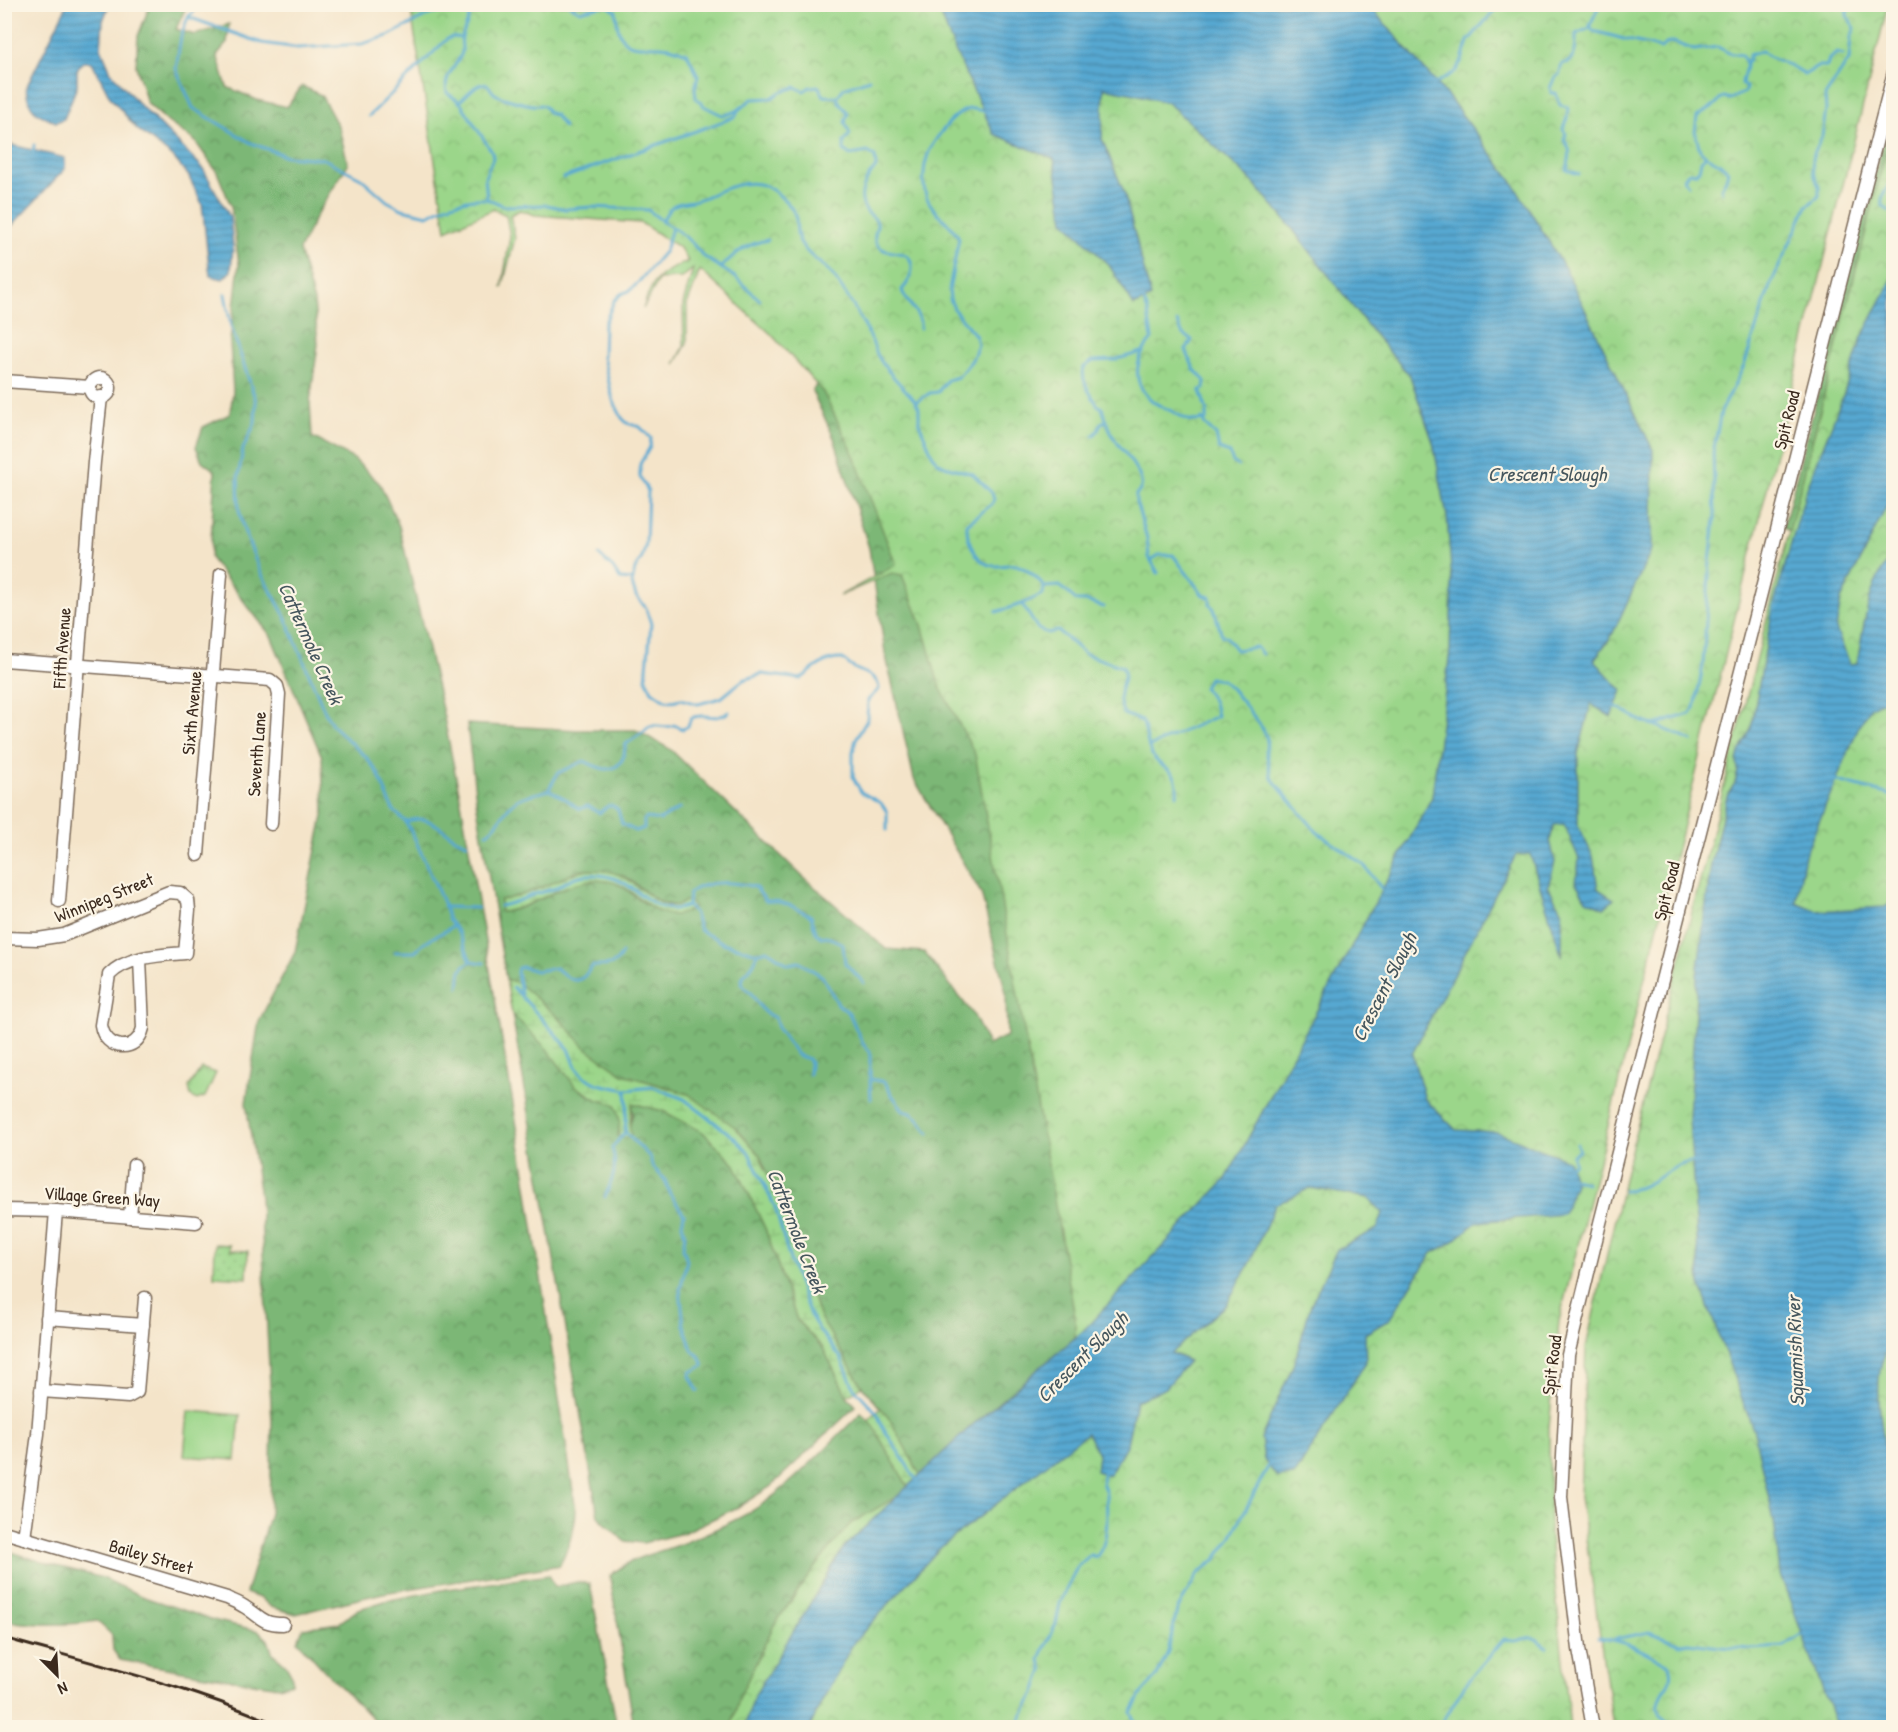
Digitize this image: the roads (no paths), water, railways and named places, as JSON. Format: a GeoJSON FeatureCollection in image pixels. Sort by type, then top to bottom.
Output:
{"type":"FeatureCollection","features":[{"type":"Feature","properties":{"kind":"street","name":"Spit Road"},"geometry":{"type":"LineString","coordinates":[[1593,1728],[1579,1649],[1562,1497],[1568,1355],[1893,72]]}},
{"type":"Feature","properties":{"kind":"street"},"geometry":{"type":"LineString","coordinates":[[101,378],[107,381],[110,389],[107,395],[101,397],[95,396],[90,387],[95,379],[101,378]]}},
{"type":"Feature","properties":{"kind":"street"},"geometry":{"type":"LineString","coordinates":[[4,381],[90,387]]}},
{"type":"Feature","properties":{"kind":"street","name":"Fifth Avenue"},"geometry":{"type":"LineString","coordinates":[[59,901],[101,397]]}},
{"type":"Feature","properties":{"kind":"street","name":"Sixth Avenue"},"geometry":{"type":"LineString","coordinates":[[198,855],[221,574]]}},
{"type":"Feature","properties":{"kind":"street"},"geometry":{"type":"LineString","coordinates":[[4,660],[214,676]]}},
{"type":"Feature","properties":{"kind":"street","name":"Seventh Lane"},"geometry":{"type":"LineString","coordinates":[[214,676],[270,680],[277,686],[279,694],[271,824]]}},
{"type":"Feature","properties":{"kind":"street","name":"Winnipeg Street"},"geometry":{"type":"LineString","coordinates":[[4,938],[38,939],[64,935],[169,892],[180,893],[188,900],[189,910],[185,954],[140,959]]}},
{"type":"Feature","properties":{"kind":"street"},"geometry":{"type":"LineString","coordinates":[[140,959],[143,1028],[136,1040],[126,1046],[120,1046],[108,1041],[102,1032],[108,979],[110,973],[117,968],[140,959]]}},
{"type":"Feature","properties":{"kind":"street"},"geometry":{"type":"LineString","coordinates":[[130,1217],[134,1165]]}},
{"type":"Feature","properties":{"kind":"street","name":"Village Green Way"},"geometry":{"type":"LineString","coordinates":[[4,1210],[56,1211],[196,1222]]}},
{"type":"Feature","properties":{"kind":"street"},"geometry":{"type":"LineString","coordinates":[[24,1538],[31,1496],[56,1211]]}},
{"type":"Feature","properties":{"kind":"street"},"geometry":{"type":"LineString","coordinates":[[41,1391],[128,1397],[133,1395],[139,1388],[145,1298]]}},
{"type":"Feature","properties":{"kind":"street"},"geometry":{"type":"LineString","coordinates":[[47,1318],[143,1324]]}},
{"type":"Feature","properties":{"kind":"street","name":"Bailey Street"},"geometry":{"type":"LineString","coordinates":[[4,1532],[227,1598],[245,1607],[262,1621],[270,1624],[283,1624]]}},
{"type":"Feature","properties":{"kind":"water"},"geometry":{"type":"Polygon","coordinates":[[[67,5],[109,5],[103,21],[101,48],[111,72],[137,102],[202,167],[230,217],[233,246],[231,271],[223,279],[210,276],[202,204],[188,175],[173,157],[137,129],[110,97],[92,62],[83,62],[77,70],[77,86],[64,119],[56,122],[38,114],[31,106],[26,88],[67,5]]]}},
{"type":"Feature","properties":{"kind":"water","name":"Crescent Slough"},"geometry":{"type":"Polygon","coordinates":[[[937,5],[1371,5],[1451,100],[1512,181],[1565,268],[1653,450],[1652,549],[1612,635],[1594,660],[1622,691],[1611,717],[1591,704],[1578,754],[1578,826],[1593,856],[1598,889],[1614,899],[1604,908],[1586,900],[1576,883],[1579,859],[1564,824],[1554,825],[1550,840],[1555,862],[1548,886],[1562,912],[1562,957],[1530,854],[1516,855],[1412,1054],[1425,1099],[1456,1130],[1497,1132],[1568,1160],[1575,1184],[1563,1214],[1477,1222],[1451,1243],[1432,1253],[1389,1320],[1365,1334],[1366,1362],[1294,1476],[1277,1477],[1264,1460],[1261,1438],[1295,1361],[1310,1307],[1337,1249],[1377,1229],[1383,1213],[1368,1198],[1310,1188],[1275,1205],[1248,1266],[1226,1305],[1171,1353],[1189,1361],[1166,1388],[1136,1401],[1127,1444],[1109,1475],[1096,1471],[1098,1454],[1087,1433],[940,1548],[854,1642],[810,1727],[744,1727],[755,1695],[844,1547],[969,1428],[1083,1331],[1226,1179],[1432,797],[1450,650],[1452,582],[1447,517],[1433,442],[1410,376],[1252,181],[1168,103],[1104,88],[1102,139],[1124,192],[1151,297],[1134,306],[1109,265],[1064,221],[1054,159],[994,134],[955,51],[937,5]]]}},
{"type":"Feature","properties":{"kind":"water"},"geometry":{"type":"Polygon","coordinates":[[[4,143],[65,158],[65,169],[5,233],[4,143]]]}},
{"type":"Feature","properties":{"kind":"water","name":"Squamish River"},"geometry":{"type":"Polygon","coordinates":[[[1893,277],[1893,493],[1841,600],[1836,629],[1850,664],[1857,663],[1872,592],[1884,566],[1893,556],[1893,696],[1871,707],[1859,726],[1805,855],[1796,902],[1817,911],[1885,907],[1893,902],[1894,1341],[1882,1362],[1879,1406],[1887,1459],[1894,1486],[1893,1727],[1837,1728],[1780,1574],[1774,1521],[1754,1432],[1700,1284],[1689,1118],[1697,976],[1711,864],[1727,796],[1735,783],[1739,752],[1751,729],[1773,607],[1807,488],[1844,393],[1862,337],[1893,277]]]}},
{"type":"Feature","properties":{"kind":"waterway"},"geometry":{"type":"LineString","coordinates":[[201,4],[188,17],[181,36],[176,69],[193,108],[251,143],[286,156],[324,159],[361,178],[387,201],[402,209],[428,215],[455,203],[475,199],[494,201],[502,206],[547,205],[566,209],[593,207],[648,210],[678,231],[703,256],[735,277],[760,300]]}},
{"type":"Feature","properties":{"kind":"waterway"},"geometry":{"type":"LineString","coordinates":[[431,14],[434,4]]}},
{"type":"Feature","properties":{"kind":"waterway"},"geometry":{"type":"LineString","coordinates":[[188,17],[262,43],[298,48],[362,44],[388,36],[431,14],[476,4]]}},
{"type":"Feature","properties":{"kind":"waterway"},"geometry":{"type":"LineString","coordinates":[[568,4],[580,11],[606,5],[616,11],[621,36],[626,42],[640,46],[669,47],[687,53],[698,76],[695,89],[696,98],[704,106],[722,115],[737,111],[752,99],[772,98],[795,87],[804,91],[818,86],[824,96],[837,97],[848,113],[845,122],[850,134],[844,142],[844,150],[850,155],[868,152],[875,157],[876,167],[865,183],[862,201],[868,213],[875,218],[877,245],[885,251],[909,257],[911,275],[902,290],[919,318],[920,328]]}},
{"type":"Feature","properties":{"kind":"waterway"},"geometry":{"type":"LineString","coordinates":[[1434,84],[1455,72],[1462,60],[1468,41],[1500,4]]}},
{"type":"Feature","properties":{"kind":"waterway"},"geometry":{"type":"LineString","coordinates":[[1600,4],[1590,25],[1593,31],[1661,49],[1673,42],[1694,50],[1718,47],[1728,53],[1741,55],[1746,62],[1749,60],[1749,55],[1762,51],[1804,75],[1819,66],[1827,66],[1829,59],[1837,53],[1843,55]]}},
{"type":"Feature","properties":{"kind":"waterway"},"geometry":{"type":"LineString","coordinates":[[1615,706],[1643,722],[1654,725],[1690,714],[1695,708],[1703,665],[1715,519],[1713,453],[1721,412],[1744,366],[1770,286],[1807,206],[1819,196],[1812,158],[1822,136],[1826,110],[1825,96],[1849,60],[1851,37],[1855,28],[1847,16],[1848,4]]}},
{"type":"Feature","properties":{"kind":"waterway"},"geometry":{"type":"LineString","coordinates":[[471,6],[463,33],[462,53],[448,77],[446,87],[447,93],[460,102],[492,152],[493,158],[485,177],[487,199]]}},
{"type":"Feature","properties":{"kind":"waterway"},"geometry":{"type":"LineString","coordinates":[[1579,174],[1567,170],[1569,151],[1564,140],[1566,134],[1563,129],[1568,107],[1560,105],[1556,93],[1551,93],[1550,88],[1555,77],[1559,75],[1562,64],[1567,63],[1573,57],[1576,48],[1576,34],[1590,28]]}},
{"type":"Feature","properties":{"kind":"waterway"},"geometry":{"type":"LineString","coordinates":[[369,116],[447,39],[461,38]]}},
{"type":"Feature","properties":{"kind":"waterway"},"geometry":{"type":"LineString","coordinates":[[1688,185],[1684,179],[1689,172],[1695,173],[1699,170],[1701,161],[1706,156],[1700,150],[1695,132],[1697,117],[1720,99],[1724,97],[1730,99],[1745,92],[1746,87],[1742,84],[1746,62]]}},
{"type":"Feature","properties":{"kind":"waterway"},"geometry":{"type":"LineString","coordinates":[[837,97],[844,88],[869,79]]}},
{"type":"Feature","properties":{"kind":"waterway"},"geometry":{"type":"LineString","coordinates":[[459,102],[475,87],[487,84],[493,92],[502,97],[545,107],[564,127]]}},
{"type":"Feature","properties":{"kind":"waterway"},"geometry":{"type":"LineString","coordinates":[[916,402],[930,393],[938,392],[947,380],[958,377],[972,360],[978,345],[976,336],[955,311],[950,299],[949,290],[959,238],[930,204],[925,193],[924,178],[929,151],[944,129],[963,111],[971,109],[983,111]]}},
{"type":"Feature","properties":{"kind":"waterway"},"geometry":{"type":"LineString","coordinates":[[563,178],[724,121],[736,116],[738,110]]}},
{"type":"Feature","properties":{"kind":"waterway"},"geometry":{"type":"LineString","coordinates":[[33,153],[34,145]]}},
{"type":"Feature","properties":{"kind":"waterway"},"geometry":{"type":"LineString","coordinates":[[1706,156],[1728,171],[1721,188],[1722,192]]}},
{"type":"Feature","properties":{"kind":"waterway"},"geometry":{"type":"LineString","coordinates":[[1894,178],[1882,199],[1882,206],[1894,214]]}},
{"type":"Feature","properties":{"kind":"waterway"},"geometry":{"type":"LineString","coordinates":[[662,222],[670,208],[675,205],[698,200],[743,184],[766,186],[789,204],[795,214],[798,236],[805,250],[834,277],[860,317],[882,362],[916,402],[919,408],[919,423],[932,454],[938,462],[945,466],[973,474],[992,493],[994,500],[992,504],[967,524],[968,537],[974,551],[983,562],[989,565],[1013,564],[1023,568],[1042,584],[1043,594],[1022,604],[1038,629],[1047,633],[1058,631],[1085,654],[1123,667],[1124,678],[1120,698],[1124,714],[1142,721],[1151,753],[1155,760],[1173,774],[1177,785],[1177,795]]}},
{"type":"Feature","properties":{"kind":"waterway"},"geometry":{"type":"LineString","coordinates":[[672,228],[665,251],[637,284],[614,301],[604,325],[603,357],[613,400],[622,418],[627,423],[640,427],[651,438],[650,447],[640,464],[640,477],[648,491],[646,544],[642,558],[635,569],[632,584],[636,596],[646,608],[651,624],[646,679],[652,691],[665,700],[681,699],[698,704],[721,698],[743,680],[762,674],[801,679],[820,665],[831,660],[843,659],[870,676],[878,684],[879,689],[868,700],[867,720],[856,739],[853,752],[853,777],[861,792],[881,803],[887,812],[887,830]]}},
{"type":"Feature","properties":{"kind":"waterway"},"geometry":{"type":"LineString","coordinates":[[721,268],[742,249],[768,240]]}},
{"type":"Feature","properties":{"kind":"waterway","name":"Cattermole Creek"},"geometry":{"type":"LineString","coordinates":[[225,294],[231,326],[256,401],[255,423],[243,449],[238,478],[239,510],[244,530],[260,571],[285,616],[325,712],[333,726],[366,757],[378,773],[393,810],[406,822],[415,839],[445,907],[448,919],[458,932],[471,961],[484,963]]}},
{"type":"Feature","properties":{"kind":"waterway"},"geometry":{"type":"LineString","coordinates":[[1144,301],[1152,339],[1140,359],[1138,379],[1141,388],[1156,403],[1185,419],[1206,420],[1207,412],[1200,390],[1204,389],[1205,381],[1194,369],[1186,350],[1192,340],[1182,333],[1177,322]]}},
{"type":"Feature","properties":{"kind":"waterway"},"geometry":{"type":"LineString","coordinates":[[1142,352],[1114,360],[1093,361],[1084,367],[1083,372],[1089,392],[1098,406],[1102,408],[1113,436],[1139,474],[1141,489],[1136,494],[1136,502],[1147,538],[1149,557],[1158,573]]}},
{"type":"Feature","properties":{"kind":"waterway"},"geometry":{"type":"LineString","coordinates":[[1202,419],[1216,435],[1219,449],[1229,453],[1233,462],[1238,466]]}},
{"type":"Feature","properties":{"kind":"waterway"},"geometry":{"type":"LineString","coordinates":[[1093,436],[1101,423],[1106,421]]}},
{"type":"Feature","properties":{"kind":"waterway"},"geometry":{"type":"LineString","coordinates":[[599,555],[613,568],[620,579],[633,580]]}},
{"type":"Feature","properties":{"kind":"waterway"},"geometry":{"type":"LineString","coordinates":[[1151,560],[1159,555],[1173,555],[1203,595],[1210,597],[1210,604],[1214,609],[1222,636],[1226,636],[1236,650],[1256,647],[1262,654]]}},
{"type":"Feature","properties":{"kind":"waterway"},"geometry":{"type":"LineString","coordinates":[[1044,587],[1060,586],[1077,601],[1104,607]]}},
{"type":"Feature","properties":{"kind":"waterway"},"geometry":{"type":"LineString","coordinates":[[996,612],[1022,604]]}},
{"type":"Feature","properties":{"kind":"waterway"},"geometry":{"type":"LineString","coordinates":[[1149,747],[1217,716],[1214,702],[1204,688],[1209,678],[1222,680],[1259,723],[1267,738],[1266,750],[1271,777],[1317,832],[1363,864],[1382,889]]}},
{"type":"Feature","properties":{"kind":"waterway"},"geometry":{"type":"LineString","coordinates":[[549,789],[558,773],[584,761],[605,769],[615,767],[623,758],[626,744],[648,727],[674,725],[683,729],[688,726],[691,718],[696,716],[714,717],[729,712]]}},
{"type":"Feature","properties":{"kind":"waterway"},"geometry":{"type":"LineString","coordinates":[[1655,725],[1692,741]]}},
{"type":"Feature","properties":{"kind":"waterway"},"geometry":{"type":"LineString","coordinates":[[1834,780],[1894,796]]}},
{"type":"Feature","properties":{"kind":"waterway"},"geometry":{"type":"LineString","coordinates":[[487,833],[513,803],[523,797],[549,790],[579,809],[588,806],[599,813],[608,806],[613,806],[618,810],[622,824],[636,831],[644,828],[646,818],[660,820],[680,808]]}},
{"type":"Feature","properties":{"kind":"waterway"},"geometry":{"type":"LineString","coordinates":[[406,822],[415,819],[431,822],[467,843]]}},
{"type":"Feature","properties":{"kind":"waterway"},"geometry":{"type":"LineString","coordinates":[[500,906],[553,889],[573,878],[592,875],[617,879],[665,908],[676,909],[688,906]]}},
{"type":"Feature","properties":{"kind":"waterway"},"geometry":{"type":"LineString","coordinates":[[864,983],[845,963],[843,944],[826,936],[821,937],[816,933],[811,916],[800,910],[784,903],[766,901],[755,887],[738,884],[704,885],[689,893],[688,906],[694,912],[700,930],[706,934],[723,943],[757,953],[767,950],[788,964],[799,962],[822,976],[838,1004],[849,1013],[863,1044],[870,1052],[870,1079],[885,1082],[904,1111],[919,1119],[929,1133]]}},
{"type":"Feature","properties":{"kind":"waterway"},"geometry":{"type":"LineString","coordinates":[[445,907],[478,908]]}},
{"type":"Feature","properties":{"kind":"waterway"},"geometry":{"type":"LineString","coordinates":[[395,952],[415,952],[429,940],[453,926]]}},
{"type":"Feature","properties":{"kind":"waterway"},"geometry":{"type":"LineString","coordinates":[[521,994],[518,968],[523,967],[536,971],[556,968],[568,978],[578,980],[584,977],[593,966],[607,966],[614,963],[622,953]]}},
{"type":"Feature","properties":{"kind":"waterway"},"geometry":{"type":"LineString","coordinates":[[757,953],[754,963],[741,984],[750,992],[764,1012],[775,1018],[779,1030],[797,1055],[808,1059],[809,1074]]}},
{"type":"Feature","properties":{"kind":"waterway"},"geometry":{"type":"LineString","coordinates":[[459,987],[462,969],[470,962]]}},
{"type":"Feature","properties":{"kind":"waterway","name":"Cattermole Creek"},"geometry":{"type":"LineString","coordinates":[[513,987],[569,1049],[576,1067],[583,1076],[598,1084],[626,1090],[653,1087],[684,1099],[735,1138],[749,1153],[775,1207],[790,1260],[810,1315],[841,1358],[854,1388],[877,1413],[882,1426],[917,1481]]}},
{"type":"Feature","properties":{"kind":"waterway"},"geometry":{"type":"LineString","coordinates":[[870,1080],[871,1099]]}},
{"type":"Feature","properties":{"kind":"waterway"},"geometry":{"type":"LineString","coordinates":[[605,1197],[614,1173],[615,1161],[612,1148],[625,1132],[626,1090]]}},
{"type":"Feature","properties":{"kind":"waterway"},"geometry":{"type":"LineString","coordinates":[[625,1132],[650,1157],[652,1166],[665,1180],[670,1194],[684,1214],[683,1248],[687,1260],[680,1290],[684,1325],[692,1350],[703,1363],[703,1366],[691,1372],[690,1376],[698,1391]]}},
{"type":"Feature","properties":{"kind":"waterway"},"geometry":{"type":"LineString","coordinates":[[1568,1167],[1574,1163],[1573,1155],[1579,1151],[1577,1144]]}},
{"type":"Feature","properties":{"kind":"waterway"},"geometry":{"type":"LineString","coordinates":[[1623,1190],[1643,1186],[1676,1167],[1695,1161]]}},
{"type":"Feature","properties":{"kind":"waterway"},"geometry":{"type":"LineString","coordinates":[[1571,1178],[1587,1183]]}},
{"type":"Feature","properties":{"kind":"waterway"},"geometry":{"type":"LineString","coordinates":[[1140,1728],[1131,1713],[1141,1694],[1157,1676],[1168,1652],[1177,1610],[1198,1574],[1215,1560],[1229,1541],[1270,1463]]}},
{"type":"Feature","properties":{"kind":"waterway"},"geometry":{"type":"LineString","coordinates":[[1016,1728],[1035,1693],[1043,1670],[1040,1660],[1056,1624],[1060,1603],[1077,1567],[1090,1555],[1096,1557],[1104,1544],[1107,1518],[1106,1493],[1102,1482],[1104,1471]]}},
{"type":"Feature","properties":{"kind":"waterway"},"geometry":{"type":"LineString","coordinates":[[1615,1639],[1650,1632],[1680,1644],[1751,1649],[1782,1647],[1805,1633]]}},
{"type":"Feature","properties":{"kind":"waterway"},"geometry":{"type":"LineString","coordinates":[[1438,1728],[1466,1683],[1504,1639],[1518,1641],[1534,1638],[1547,1647]]}},
{"type":"Feature","properties":{"kind":"waterway"},"geometry":{"type":"LineString","coordinates":[[1598,1638],[1626,1644],[1669,1665],[1671,1674],[1659,1702],[1659,1710],[1673,1728]]}},
{"type":"Feature","properties":{"kind":"railway"},"geometry":{"type":"LineString","coordinates":[[4,1638],[182,1689],[285,1728]]}}]}
